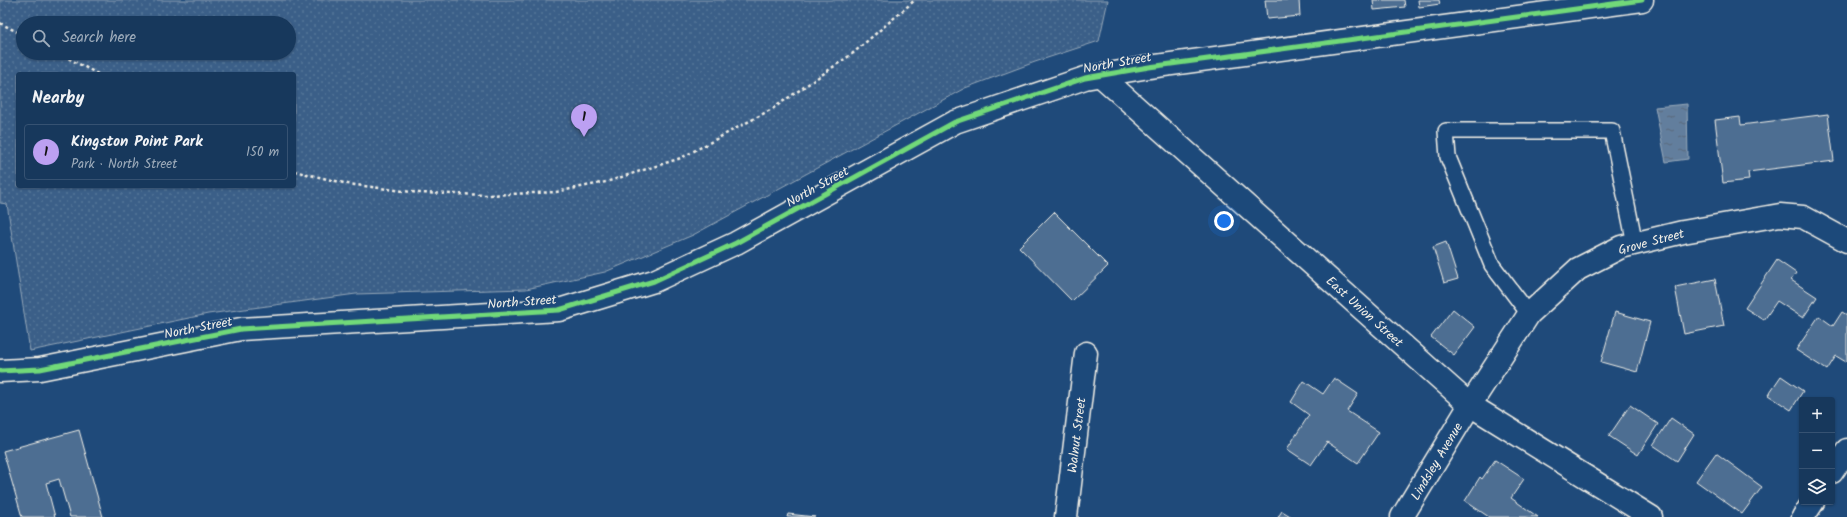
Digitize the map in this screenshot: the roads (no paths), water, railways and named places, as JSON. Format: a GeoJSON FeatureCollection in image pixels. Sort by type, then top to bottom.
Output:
{"type":"FeatureCollection","features":[{"type":"Feature","properties":{"kind":"street","name":"North Street"},"geometry":{"type":"LineString","coordinates":[[0,371],[40,369],[241,329],[559,310],[654,281],[736,243],[955,122],[1085,78],[1149,67],[1642,0]]}},
{"type":"Feature","properties":{"kind":"street","name":"East Union Street"},"geometry":{"type":"LineString","coordinates":[[1101,76],[1470,405],[1652,517]]}},
{"type":"Feature","properties":{"kind":"street","name":"Grove Street"},"geometry":{"type":"LineString","coordinates":[[1470,405],[1529,314],[1578,269],[1621,247],[1683,232],[1780,215],[1803,217],[1847,241]]}},
{"type":"Feature","properties":{"kind":"street","name":"Walnut Street"},"geometry":{"type":"LineString","coordinates":[[1066,517],[1086,353]]}},
{"type":"Feature","properties":{"kind":"street","name":"Lindsley Avenue"},"geometry":{"type":"LineString","coordinates":[[1402,517],[1470,405]]}},
{"type":"Feature","properties":{"kind":"street"},"geometry":{"type":"LineString","coordinates":[[1834,469],[1847,450]]}},
{"type":"Feature","properties":{"kind":"street"},"geometry":{"type":"LineString","coordinates":[[1803,517],[1811,505]]}},
{"type":"Feature","properties":{"kind":"lane"},"geometry":{"type":"LineString","coordinates":[[1529,314],[1492,266],[1448,157],[1446,131],[1612,130],[1635,244]]}},
{"type":"Feature","properties":{"kind":"water"},"geometry":{"type":"Polygon","coordinates":[[[1687,104],[1688,159],[1666,162],[1655,107],[1687,104]]]}},
{"type":"Feature","properties":{"kind":"place","name":"Kingston Point Park"},"geometry":{"type":"Point","coordinates":[584,137]}}]}
